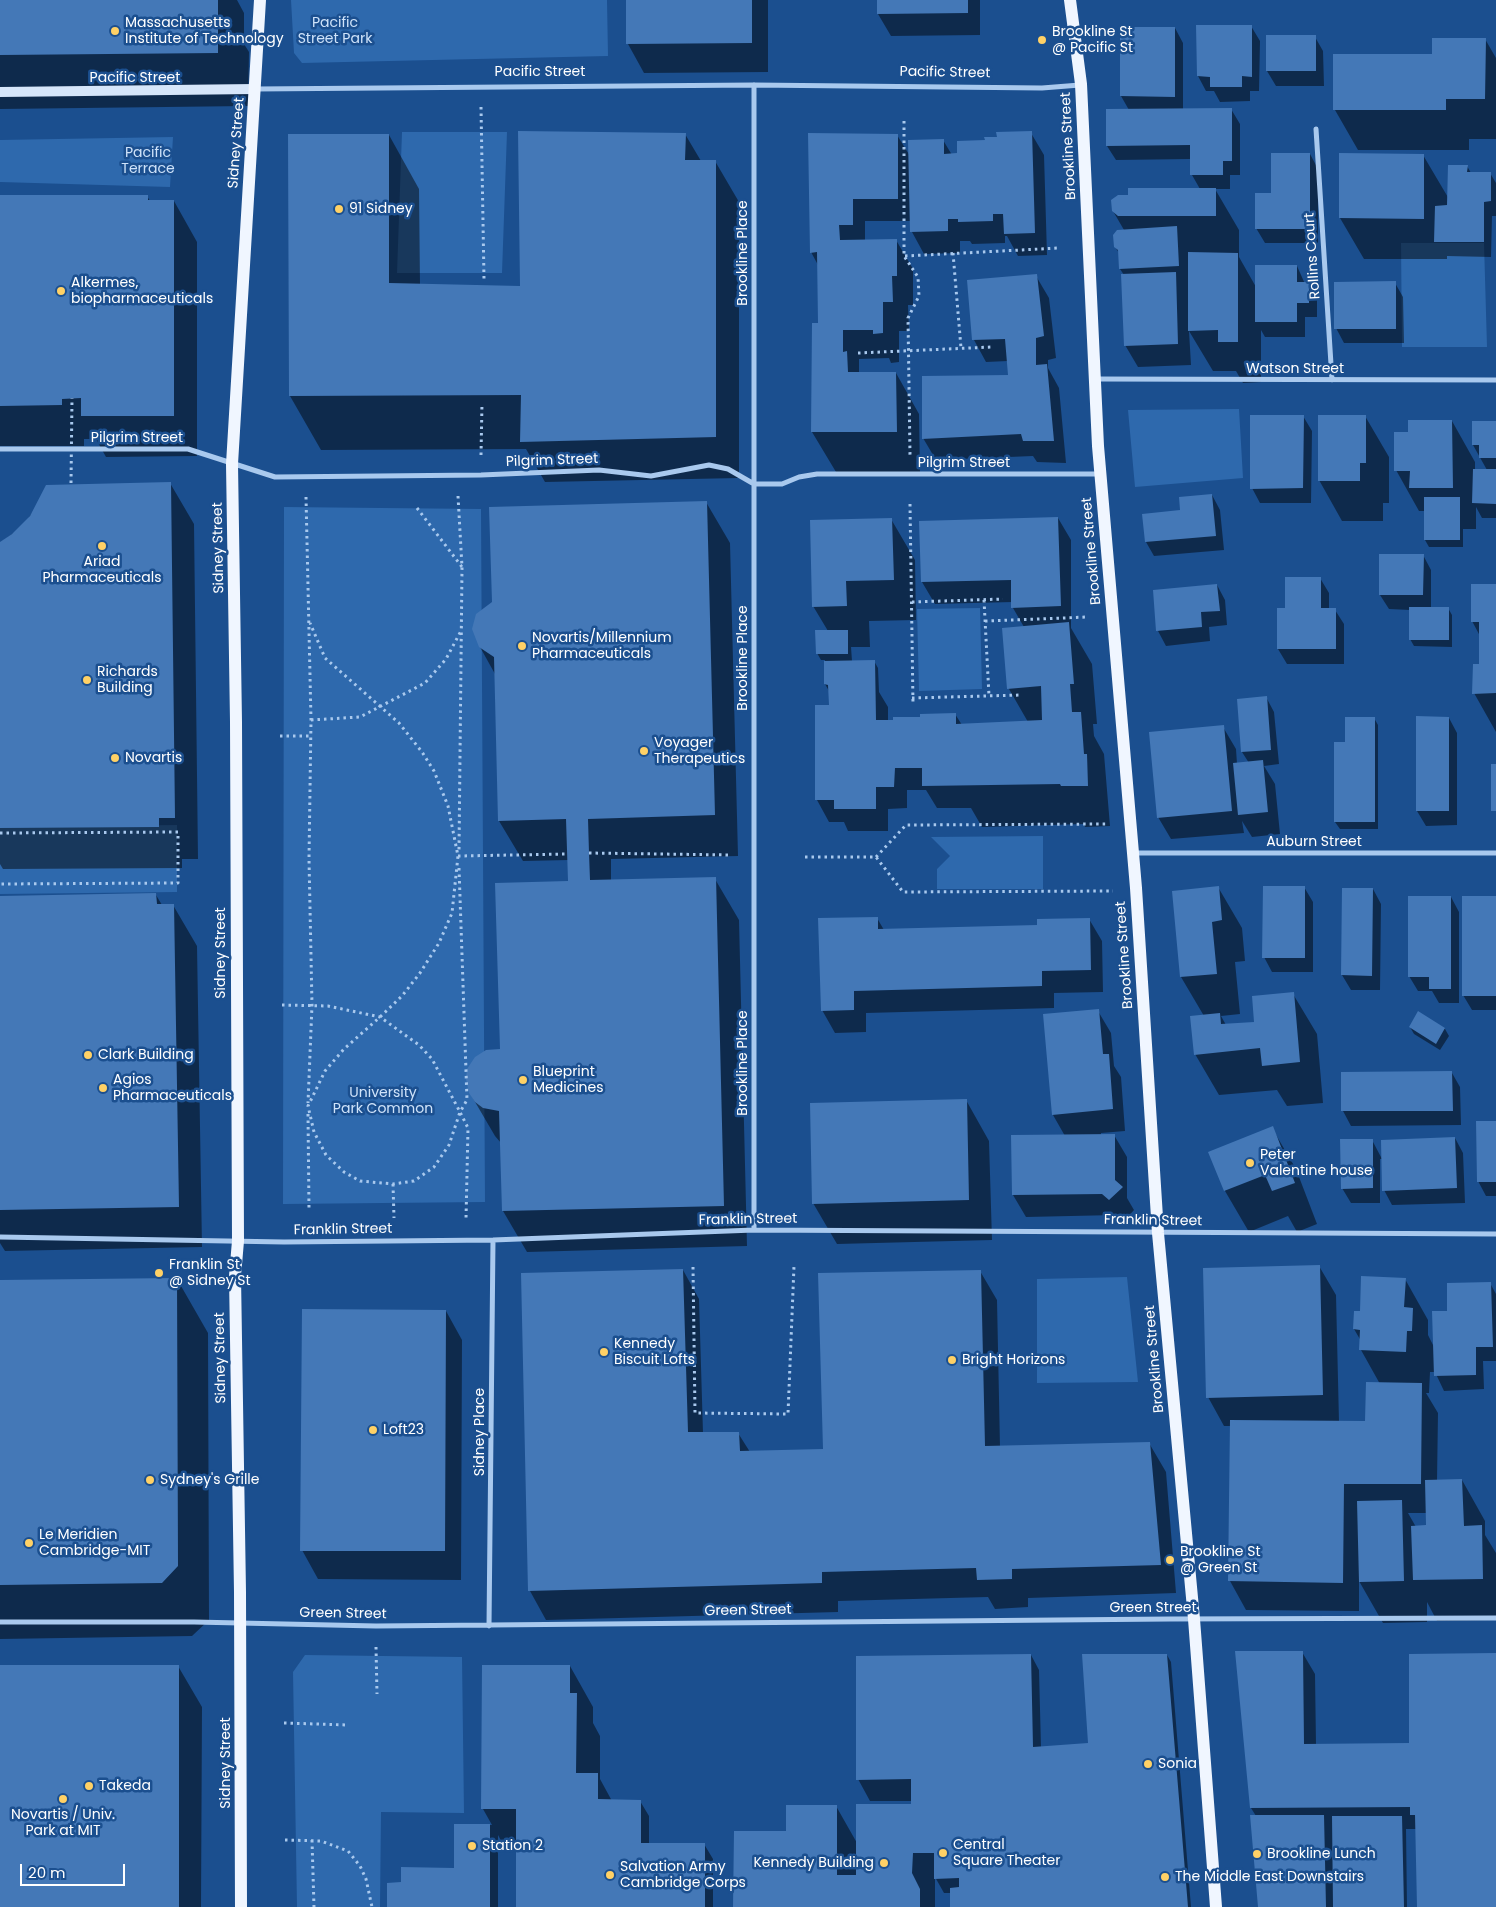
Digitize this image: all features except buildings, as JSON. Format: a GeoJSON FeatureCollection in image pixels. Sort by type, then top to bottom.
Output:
{"type":"FeatureCollection","features":[{"type":"Feature","properties":{"kind":"main road","name":"Sidney Street"},"geometry":{"type":"LineString","coordinates":[[241,1907],[240,1624],[235,1276],[238,1241],[236,722],[232,464],[260,0]]}},
{"type":"Feature","properties":{"kind":"main road","name":"Brookline Street"},"geometry":{"type":"LineString","coordinates":[[1070,0],[1080,84],[1100,474],[1136,888],[1158,1233],[1194,1619],[1216,1907]]}},
{"type":"Feature","properties":{"kind":"street","name":"Pacific Street"},"geometry":{"type":"LineString","coordinates":[[0,92],[481,86],[754,85],[1042,88],[1080,84]]}},
{"type":"Feature","properties":{"kind":"street","name":"Brookline Place"},"geometry":{"type":"LineString","coordinates":[[754,85],[754,1230]]}},
{"type":"Feature","properties":{"kind":"street","name":"Rollins Court"},"geometry":{"type":"LineString","coordinates":[[1316,129],[1332,380]]}},
{"type":"Feature","properties":{"kind":"street","name":"Watson Street"},"geometry":{"type":"LineString","coordinates":[[1095,378],[1496,380]]}},
{"type":"Feature","properties":{"kind":"street","name":"Pilgrim Street"},"geometry":{"type":"LineString","coordinates":[[0,449],[188,449],[275,478],[481,475],[599,470],[651,476],[709,465],[728,469],[754,484],[782,484],[799,477],[817,474],[1100,474]]}},
{"type":"Feature","properties":{"kind":"street","name":"Auburn Street"},"geometry":{"type":"LineString","coordinates":[[1132,853],[1496,853]]}},
{"type":"Feature","properties":{"kind":"street","name":"Franklin Street"},"geometry":{"type":"LineString","coordinates":[[0,1237],[238,1241],[493,1240],[754,1230],[1496,1234]]}},
{"type":"Feature","properties":{"kind":"street","name":"Sidney Place"},"geometry":{"type":"LineString","coordinates":[[490,1626],[493,1240]]}},
{"type":"Feature","properties":{"kind":"street","name":"Green Street"},"geometry":{"type":"LineString","coordinates":[[0,1622],[490,1626],[1496,1618]]}},
{"type":"Feature","properties":{"kind":"path"},"geometry":{"type":"LineString","coordinates":[[481,86],[484,279]]}},
{"type":"Feature","properties":{"kind":"path"},"geometry":{"type":"LineString","coordinates":[[904,122],[904,256],[918,277],[919,296],[908,318],[910,455]]}},
{"type":"Feature","properties":{"kind":"path"},"geometry":{"type":"LineString","coordinates":[[904,256],[1059,248]]}},
{"type":"Feature","properties":{"kind":"path"},"geometry":{"type":"LineString","coordinates":[[953,253],[961,348]]}},
{"type":"Feature","properties":{"kind":"path"},"geometry":{"type":"LineString","coordinates":[[858,353],[992,347]]}},
{"type":"Feature","properties":{"kind":"path"},"geometry":{"type":"LineString","coordinates":[[71,483],[72,398]]}},
{"type":"Feature","properties":{"kind":"path"},"geometry":{"type":"LineString","coordinates":[[481,475],[482,403]]}},
{"type":"Feature","properties":{"kind":"path"},"geometry":{"type":"LineString","coordinates":[[310,623],[325,658],[412,738],[434,771],[448,806],[458,856],[452,913],[446,929],[412,984],[380,1017],[344,1049],[325,1071],[308,1106],[314,1132],[326,1155],[344,1172],[360,1181],[393,1184],[414,1181],[434,1167],[449,1145],[460,1112],[467,1100],[458,856],[462,629],[462,567],[458,475]]}},
{"type":"Feature","properties":{"kind":"path"},"geometry":{"type":"LineString","coordinates":[[306,477],[311,720],[309,859],[312,1005],[308,1106],[309,1209]]}},
{"type":"Feature","properties":{"kind":"path"},"geometry":{"type":"LineString","coordinates":[[910,504],[913,704]]}},
{"type":"Feature","properties":{"kind":"path"},"geometry":{"type":"LineString","coordinates":[[417,508],[462,567]]}},
{"type":"Feature","properties":{"kind":"path"},"geometry":{"type":"LineString","coordinates":[[984,600],[989,696]]}},
{"type":"Feature","properties":{"kind":"path"},"geometry":{"type":"LineString","coordinates":[[912,602],[1003,600]]}},
{"type":"Feature","properties":{"kind":"path"},"geometry":{"type":"LineString","coordinates":[[985,621],[1089,617]]}},
{"type":"Feature","properties":{"kind":"path"},"geometry":{"type":"LineString","coordinates":[[311,720],[360,718],[379,706],[425,683],[446,659],[462,629]]}},
{"type":"Feature","properties":{"kind":"path"},"geometry":{"type":"LineString","coordinates":[[912,698],[1021,695]]}},
{"type":"Feature","properties":{"kind":"path"},"geometry":{"type":"LineString","coordinates":[[280,736],[311,736]]}},
{"type":"Feature","properties":{"kind":"path"},"geometry":{"type":"LineString","coordinates":[[805,857],[876,857],[906,825],[1108,824]]}},
{"type":"Feature","properties":{"kind":"path"},"geometry":{"type":"LineString","coordinates":[[0,833],[178,832],[178,884],[0,884]]}},
{"type":"Feature","properties":{"kind":"path"},"geometry":{"type":"LineString","coordinates":[[589,853],[732,855]]}},
{"type":"Feature","properties":{"kind":"path"},"geometry":{"type":"LineString","coordinates":[[458,856],[567,854]]}},
{"type":"Feature","properties":{"kind":"path"},"geometry":{"type":"LineString","coordinates":[[876,857],[903,892],[1114,891]]}},
{"type":"Feature","properties":{"kind":"path"},"geometry":{"type":"LineString","coordinates":[[282,1005],[328,1006],[380,1017],[404,1033],[432,1059],[468,1128],[466,1219]]}},
{"type":"Feature","properties":{"kind":"path"},"geometry":{"type":"LineString","coordinates":[[393,1184],[394,1218]]}},
{"type":"Feature","properties":{"kind":"path"},"geometry":{"type":"LineString","coordinates":[[693,1267],[695,1414],[788,1414],[794,1266]]}},
{"type":"Feature","properties":{"kind":"path"},"geometry":{"type":"LineString","coordinates":[[376,1626],[378,1694]]}},
{"type":"Feature","properties":{"kind":"path"},"geometry":{"type":"LineString","coordinates":[[284,1723],[348,1725]]}},
{"type":"Feature","properties":{"kind":"path"},"geometry":{"type":"LineString","coordinates":[[285,1840],[321,1841],[348,1851],[360,1866],[366,1879],[372,1907]]}},
{"type":"Feature","properties":{"kind":"path"},"geometry":{"type":"LineString","coordinates":[[312,1840],[314,1907]]}},
{"type":"Feature","properties":{"kind":"green space","name":"Pacific Street Park"},"geometry":{"type":"Polygon","coordinates":[[[291,0],[607,0],[608,56],[302,63],[294,53],[291,0]]]}},
{"type":"Feature","properties":{"kind":"green space"},"geometry":{"type":"Polygon","coordinates":[[[402,132],[507,132],[502,273],[397,273],[402,132]]]}},
{"type":"Feature","properties":{"kind":"green space","name":"Pacific Terrace"},"geometry":{"type":"Polygon","coordinates":[[[173,137],[170,187],[0,182],[0,140],[173,137]]]}},
{"type":"Feature","properties":{"kind":"green space"},"geometry":{"type":"Polygon","coordinates":[[[1401,243],[1484,243],[1487,347],[1402,347],[1401,243]]]}},
{"type":"Feature","properties":{"kind":"green space"},"geometry":{"type":"Polygon","coordinates":[[[1239,409],[1243,478],[1135,487],[1128,410],[1239,409]]]}},
{"type":"Feature","properties":{"kind":"green space","name":"University Park Common"},"geometry":{"type":"Polygon","coordinates":[[[284,507],[481,509],[485,1202],[283,1204],[284,507]]]}},
{"type":"Feature","properties":{"kind":"green space"},"geometry":{"type":"Polygon","coordinates":[[[980,608],[982,689],[919,691],[917,609],[980,608]]]}},
{"type":"Feature","properties":{"kind":"green space"},"geometry":{"type":"Polygon","coordinates":[[[177,825],[177,892],[0,894],[0,827],[177,825]]]}},
{"type":"Feature","properties":{"kind":"green space"},"geometry":{"type":"Polygon","coordinates":[[[1043,836],[1043,889],[937,889],[937,869],[950,856],[931,837],[1043,836]]]}},
{"type":"Feature","properties":{"kind":"green space"},"geometry":{"type":"Polygon","coordinates":[[[1127,1277],[1138,1382],[1037,1383],[1037,1279],[1127,1277]]]}},
{"type":"Feature","properties":{"kind":"green space"},"geometry":{"type":"Polygon","coordinates":[[[305,1655],[462,1657],[464,1813],[381,1812],[380,1907],[297,1907],[293,1672],[305,1655]]]}},
{"type":"Feature","properties":{"kind":"place","name":"Massachusetts Institute of Technology"},"geometry":{"type":"Point","coordinates":[115,31]}},
{"type":"Feature","properties":{"kind":"place","name":"Brookline St @ Pacific St"},"geometry":{"type":"Point","coordinates":[1042,40]}},
{"type":"Feature","properties":{"kind":"place","name":"91 Sidney"},"geometry":{"type":"Point","coordinates":[339,209]}},
{"type":"Feature","properties":{"kind":"place","name":"Alkermes, biopharmaceuticals"},"geometry":{"type":"Point","coordinates":[61,291]}},
{"type":"Feature","properties":{"kind":"place","name":"Ariad Pharmaceuticals"},"geometry":{"type":"Point","coordinates":[102,546]}},
{"type":"Feature","properties":{"kind":"place","name":"Novartis/Millennium Pharmaceuticals"},"geometry":{"type":"Point","coordinates":[522,646]}},
{"type":"Feature","properties":{"kind":"place","name":"Richards Building"},"geometry":{"type":"Point","coordinates":[87,680]}},
{"type":"Feature","properties":{"kind":"place","name":"Voyager Therapeutics"},"geometry":{"type":"Point","coordinates":[644,751]}},
{"type":"Feature","properties":{"kind":"place","name":"Novartis"},"geometry":{"type":"Point","coordinates":[115,758]}},
{"type":"Feature","properties":{"kind":"place","name":"Clark Building"},"geometry":{"type":"Point","coordinates":[88,1055]}},
{"type":"Feature","properties":{"kind":"place","name":"Blueprint Medicines"},"geometry":{"type":"Point","coordinates":[523,1080]}},
{"type":"Feature","properties":{"kind":"place","name":"Agios Pharmaceuticals"},"geometry":{"type":"Point","coordinates":[103,1088]}},
{"type":"Feature","properties":{"kind":"place","name":"Peter Valentine house"},"geometry":{"type":"Point","coordinates":[1250,1163]}},
{"type":"Feature","properties":{"kind":"place","name":"Franklin St @ Sidney St"},"geometry":{"type":"Point","coordinates":[159,1273]}},
{"type":"Feature","properties":{"kind":"place","name":"Kennedy Biscuit Lofts"},"geometry":{"type":"Point","coordinates":[604,1352]}},
{"type":"Feature","properties":{"kind":"place","name":"Bright Horizons"},"geometry":{"type":"Point","coordinates":[952,1360]}},
{"type":"Feature","properties":{"kind":"place","name":"Loft23"},"geometry":{"type":"Point","coordinates":[373,1430]}},
{"type":"Feature","properties":{"kind":"place","name":"Sydney's Grille"},"geometry":{"type":"Point","coordinates":[150,1480]}},
{"type":"Feature","properties":{"kind":"place","name":"Le Meridien Cambridge-MIT"},"geometry":{"type":"Point","coordinates":[29,1543]}},
{"type":"Feature","properties":{"kind":"place","name":"Brookline St @ Green St"},"geometry":{"type":"Point","coordinates":[1170,1560]}},
{"type":"Feature","properties":{"kind":"place","name":"Sonia"},"geometry":{"type":"Point","coordinates":[1148,1764]}},
{"type":"Feature","properties":{"kind":"place","name":"Takeda"},"geometry":{"type":"Point","coordinates":[89,1786]}},
{"type":"Feature","properties":{"kind":"place","name":"Novartis / Univ. Park at MIT"},"geometry":{"type":"Point","coordinates":[63,1799]}},
{"type":"Feature","properties":{"kind":"place","name":"Station 2"},"geometry":{"type":"Point","coordinates":[472,1846]}},
{"type":"Feature","properties":{"kind":"place","name":"Central Square Theater"},"geometry":{"type":"Point","coordinates":[943,1853]}},
{"type":"Feature","properties":{"kind":"place","name":"Brookline Lunch"},"geometry":{"type":"Point","coordinates":[1257,1854]}},
{"type":"Feature","properties":{"kind":"place","name":"Kennedy Building"},"geometry":{"type":"Point","coordinates":[884,1863]}},
{"type":"Feature","properties":{"kind":"place","name":"Salvation Army Cambridge Corps"},"geometry":{"type":"Point","coordinates":[610,1875]}},
{"type":"Feature","properties":{"kind":"place","name":"The Middle East Downstairs"},"geometry":{"type":"Point","coordinates":[1165,1877]}}]}
